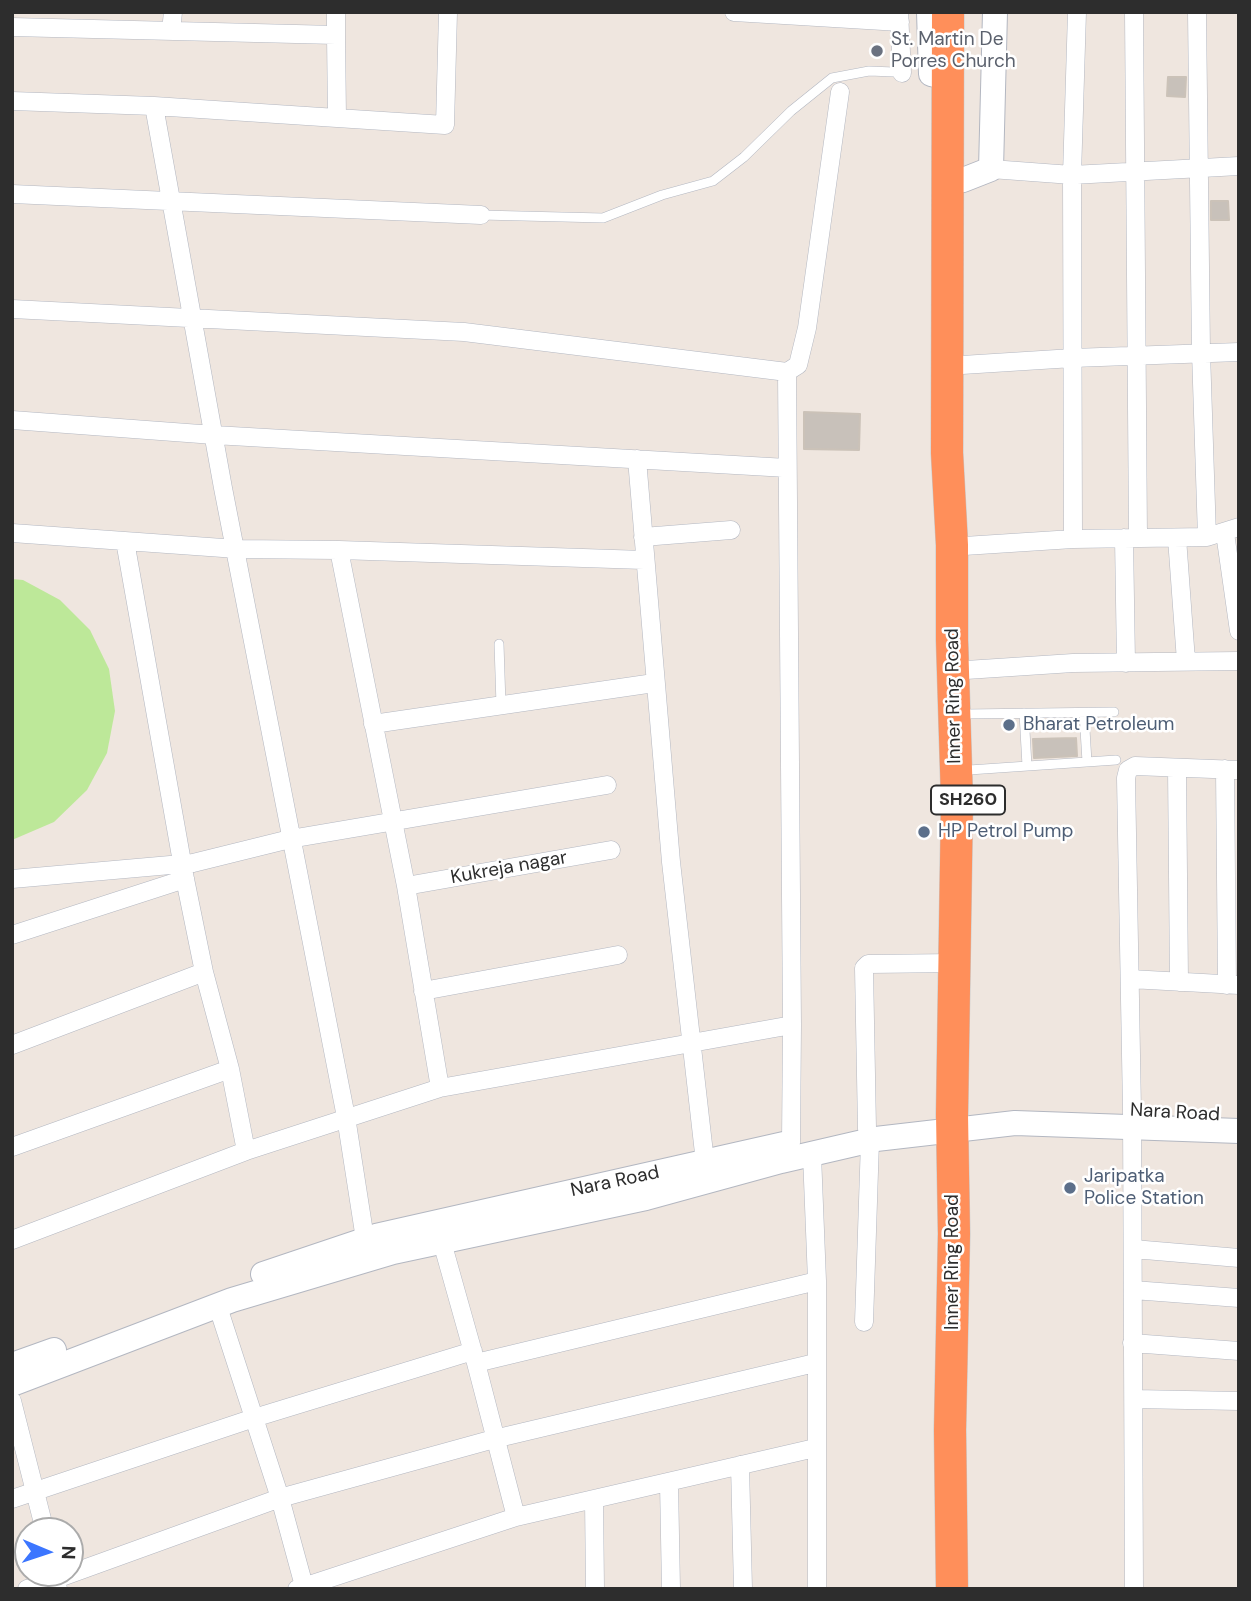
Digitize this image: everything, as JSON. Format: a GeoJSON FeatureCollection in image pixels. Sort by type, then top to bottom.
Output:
{"type":"FeatureCollection","features":[{"type":"Feature","properties":{"kind":"highway","name":"Inner Ring Road"},"geometry":{"type":"LineString","coordinates":[[948,12],[940,76],[957,802],[955,963],[961,1121],[969,1589]]}},
{"type":"Feature","properties":{"kind":"highway","name":"Inner Ring Road"},"geometry":{"type":"LineString","coordinates":[[952,1589],[950,1430],[954,1234],[961,1121],[969,770],[962,365],[977,174],[967,12]]}},
{"type":"Feature","properties":{"kind":"main road"},"geometry":{"type":"LineString","coordinates":[[929,12],[940,76]]}},
{"type":"Feature","properties":{"kind":"main road"},"geometry":{"type":"LineString","coordinates":[[977,174],[995,12]]}},
{"type":"Feature","properties":{"kind":"main road","name":"Nara Road"},"geometry":{"type":"LineString","coordinates":[[12,1365],[213,1291],[365,1239],[705,1162],[801,1149],[868,1135],[909,1133],[998,1110],[1132,1118],[1239,1131]]}},
{"type":"Feature","properties":{"kind":"main road","name":"Nara Road"},"geometry":{"type":"LineString","coordinates":[[1132,1118],[1239,1116]]}},
{"type":"Feature","properties":{"kind":"main road","name":"Nara Road"},"geometry":{"type":"LineString","coordinates":[[12,1384],[271,1287],[393,1252],[646,1198],[801,1149]]}},
{"type":"Feature","properties":{"kind":"street"},"geometry":{"type":"LineString","coordinates":[[171,31],[173,12]]}},
{"type":"Feature","properties":{"kind":"street"},"geometry":{"type":"LineString","coordinates":[[336,12],[337,118]]}},
{"type":"Feature","properties":{"kind":"street"},"geometry":{"type":"LineString","coordinates":[[12,101],[153,106],[445,125],[448,12]]}},
{"type":"Feature","properties":{"kind":"street"},"geometry":{"type":"LineString","coordinates":[[734,12],[900,17],[898,73],[940,76]]}},
{"type":"Feature","properties":{"kind":"street"},"geometry":{"type":"LineString","coordinates":[[1073,539],[1072,175],[1077,12]]}},
{"type":"Feature","properties":{"kind":"street"},"geometry":{"type":"LineString","coordinates":[[1126,663],[1138,356],[1134,12]]}},
{"type":"Feature","properties":{"kind":"street"},"geometry":{"type":"LineString","coordinates":[[1196,12],[1201,352],[1239,631]]}},
{"type":"Feature","properties":{"kind":"street"},"geometry":{"type":"LineString","coordinates":[[12,27],[336,35]]}},
{"type":"Feature","properties":{"kind":"street"},"geometry":{"type":"LineString","coordinates":[[12,309],[464,332],[786,372],[798,365],[807,328],[840,92]]}},
{"type":"Feature","properties":{"kind":"street"},"geometry":{"type":"LineString","coordinates":[[153,106],[290,839],[346,1117],[365,1239]]}},
{"type":"Feature","properties":{"kind":"street"},"geometry":{"type":"LineString","coordinates":[[977,174],[1072,175],[1239,166]]}},
{"type":"Feature","properties":{"kind":"street"},"geometry":{"type":"LineString","coordinates":[[12,194],[481,215]]}},
{"type":"Feature","properties":{"kind":"street"},"geometry":{"type":"LineString","coordinates":[[962,365],[1239,352]]}},
{"type":"Feature","properties":{"kind":"street"},"geometry":{"type":"LineString","coordinates":[[786,372],[792,1026],[801,1149],[817,1281],[817,1589]]}},
{"type":"Feature","properties":{"kind":"street"},"geometry":{"type":"LineString","coordinates":[[12,420],[214,435],[787,468]]}},
{"type":"Feature","properties":{"kind":"street"},"geometry":{"type":"LineString","coordinates":[[637,459],[654,683],[705,1162]]}},
{"type":"Feature","properties":{"kind":"street"},"geometry":{"type":"LineString","coordinates":[[643,537],[731,530]]}},
{"type":"Feature","properties":{"kind":"street"},"geometry":{"type":"LineString","coordinates":[[964,546],[1073,539],[1177,538],[1224,532]]}},
{"type":"Feature","properties":{"kind":"street"},"geometry":{"type":"LineString","coordinates":[[12,533],[237,549],[645,560]]}},
{"type":"Feature","properties":{"kind":"street"},"geometry":{"type":"LineString","coordinates":[[1177,538],[1186,661]]}},
{"type":"Feature","properties":{"kind":"street"},"geometry":{"type":"LineString","coordinates":[[125,541],[184,872],[204,972],[230,1069],[246,1151]]}},
{"type":"Feature","properties":{"kind":"street"},"geometry":{"type":"LineString","coordinates":[[339,550],[406,886],[440,1088]]}},
{"type":"Feature","properties":{"kind":"street"},"geometry":{"type":"LineString","coordinates":[[966,670],[1073,663],[1239,661]]}},
{"type":"Feature","properties":{"kind":"street"},"geometry":{"type":"LineString","coordinates":[[373,724],[654,683]]}},
{"type":"Feature","properties":{"kind":"street"},"geometry":{"type":"LineString","coordinates":[[1130,979],[1233,985],[1232,769],[1135,766],[1128,770],[1126,778],[1132,1118],[1134,1589]]}},
{"type":"Feature","properties":{"kind":"street"},"geometry":{"type":"LineString","coordinates":[[1177,768],[1179,982]]}},
{"type":"Feature","properties":{"kind":"street"},"geometry":{"type":"LineString","coordinates":[[12,935],[184,872],[290,839],[607,785]]}},
{"type":"Feature","properties":{"kind":"street","name":"Kukreja nagar"},"geometry":{"type":"LineString","coordinates":[[406,886],[611,850]]}},
{"type":"Feature","properties":{"kind":"street"},"geometry":{"type":"LineString","coordinates":[[12,879],[184,872]]}},
{"type":"Feature","properties":{"kind":"street"},"geometry":{"type":"LineString","coordinates":[[423,991],[618,955]]}},
{"type":"Feature","properties":{"kind":"street"},"geometry":{"type":"LineString","coordinates":[[864,1322],[868,1135],[864,968],[868,964],[955,963]]}},
{"type":"Feature","properties":{"kind":"street"},"geometry":{"type":"LineString","coordinates":[[12,1045],[204,972]]}},
{"type":"Feature","properties":{"kind":"street"},"geometry":{"type":"LineString","coordinates":[[12,1240],[246,1151],[440,1088],[792,1026]]}},
{"type":"Feature","properties":{"kind":"street"},"geometry":{"type":"LineString","coordinates":[[12,1147],[230,1069]]}},
{"type":"Feature","properties":{"kind":"street"},"geometry":{"type":"LineString","coordinates":[[442,1242],[516,1517]]}},
{"type":"Feature","properties":{"kind":"street"},"geometry":{"type":"LineString","coordinates":[[1133,1248],[1239,1258]]}},
{"type":"Feature","properties":{"kind":"street"},"geometry":{"type":"LineString","coordinates":[[12,1499],[254,1418],[475,1357],[817,1281]]}},
{"type":"Feature","properties":{"kind":"street"},"geometry":{"type":"LineString","coordinates":[[1133,1290],[1239,1298]]}},
{"type":"Feature","properties":{"kind":"street"},"geometry":{"type":"LineString","coordinates":[[218,1307],[280,1498],[301,1587],[516,1517],[815,1448]]}},
{"type":"Feature","properties":{"kind":"street"},"geometry":{"type":"LineString","coordinates":[[1132,1343],[1239,1351]]}},
{"type":"Feature","properties":{"kind":"street"},"geometry":{"type":"LineString","coordinates":[[84,1570],[280,1498],[494,1439],[816,1363]]}},
{"type":"Feature","properties":{"kind":"street"},"geometry":{"type":"LineString","coordinates":[[1134,1399],[1239,1401]]}},
{"type":"Feature","properties":{"kind":"street"},"geometry":{"type":"LineString","coordinates":[[12,1401],[42,1517]]}},
{"type":"Feature","properties":{"kind":"street"},"geometry":{"type":"LineString","coordinates":[[740,1465],[743,1589]]}},
{"type":"Feature","properties":{"kind":"street"},"geometry":{"type":"LineString","coordinates":[[669,1483],[671,1589]]}},
{"type":"Feature","properties":{"kind":"street"},"geometry":{"type":"LineString","coordinates":[[594,1499],[595,1589]]}},
{"type":"Feature","properties":{"kind":"lane"},"geometry":{"type":"LineString","coordinates":[[481,215],[603,218],[662,195],[713,181],[744,157],[791,111],[832,78],[869,71],[898,73]]}},
{"type":"Feature","properties":{"kind":"lane"},"geometry":{"type":"LineString","coordinates":[[499,644],[502,705]]}},
{"type":"Feature","properties":{"kind":"lane"},"geometry":{"type":"LineString","coordinates":[[966,714],[1114,712]]}},
{"type":"Feature","properties":{"kind":"lane"},"geometry":{"type":"LineString","coordinates":[[1024,713],[1027,766]]}},
{"type":"Feature","properties":{"kind":"lane"},"geometry":{"type":"LineString","coordinates":[[1084,713],[1087,762]]}},
{"type":"Feature","properties":{"kind":"lane"},"geometry":{"type":"LineString","coordinates":[[969,770],[1116,760]]}},
{"type":"Feature","properties":{"kind":"green space"},"geometry":{"type":"Polygon","coordinates":[[[12,579],[23,580],[60,600],[90,630],[109,669],[115,711],[107,753],[87,790],[54,822],[12,840],[12,579]]]}},
{"type":"Feature","properties":{"kind":"building"},"geometry":{"type":"Polygon","coordinates":[[[1168,77],[1186,77],[1185,97],[1167,96],[1168,77]]]}},
{"type":"Feature","properties":{"kind":"building"},"geometry":{"type":"Polygon","coordinates":[[[1211,201],[1228,201],[1229,220],[1211,220],[1211,201]]]}},
{"type":"Feature","properties":{"kind":"building"},"geometry":{"type":"Polygon","coordinates":[[[804,412],[860,414],[859,450],[804,449],[804,412]]]}},
{"type":"Feature","properties":{"kind":"building"},"geometry":{"type":"Polygon","coordinates":[[[1076,738],[1077,756],[1034,758],[1033,739],[1076,738]]]}},
{"type":"Feature","properties":{"kind":"place","name":"St. Martin De Porres Church"},"geometry":{"type":"Point","coordinates":[877,51]}},
{"type":"Feature","properties":{"kind":"place","name":"Bharat Petroleum"},"geometry":{"type":"Point","coordinates":[1009,725]}},
{"type":"Feature","properties":{"kind":"place","name":"HP Petrol Pump"},"geometry":{"type":"Point","coordinates":[924,832]}},
{"type":"Feature","properties":{"kind":"place","name":"Jaripatka Police Station"},"geometry":{"type":"Point","coordinates":[1070,1188]}}]}
